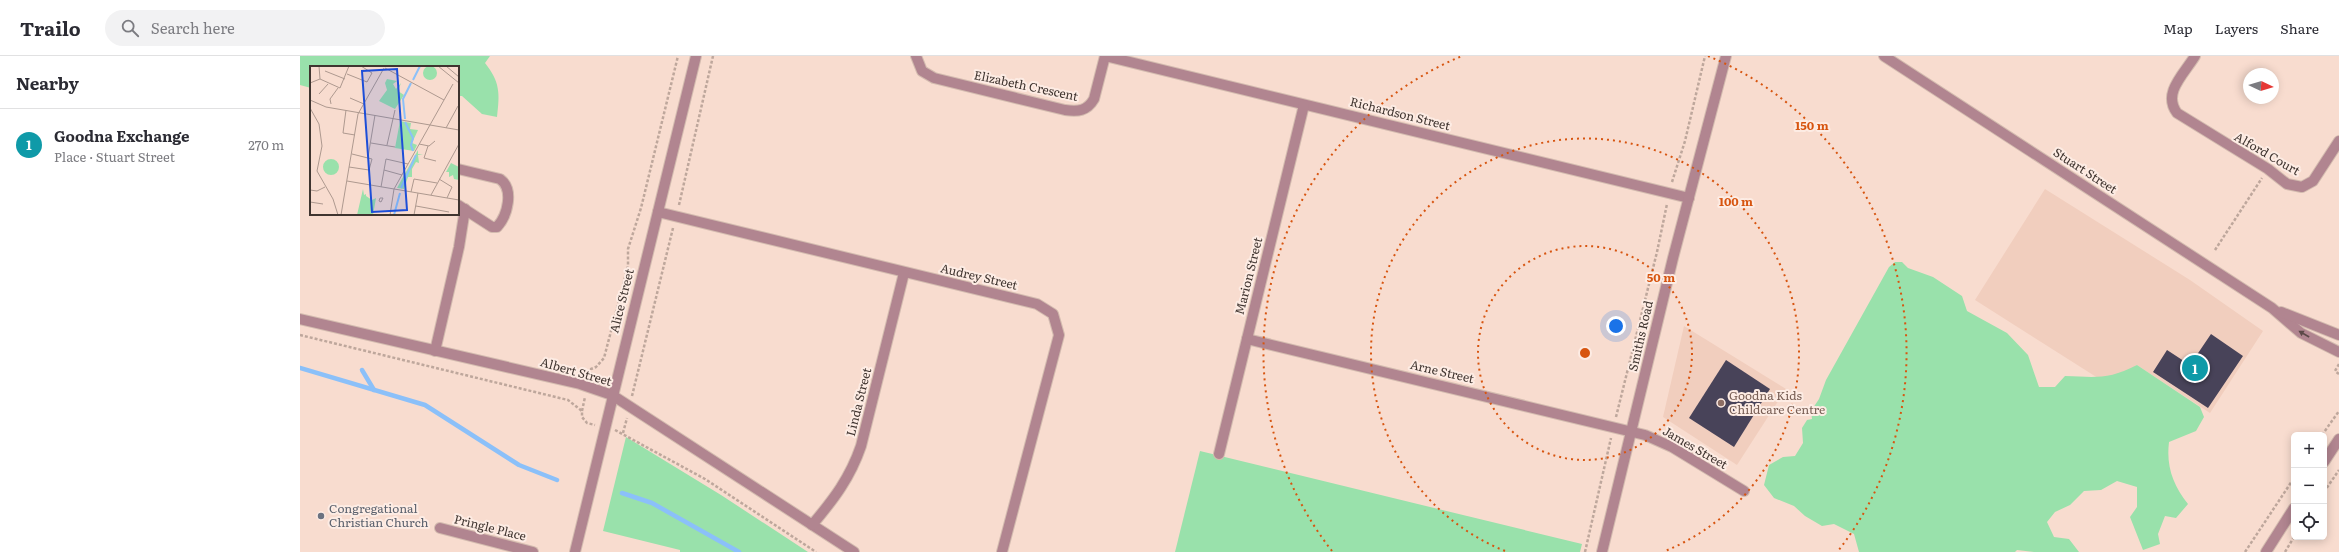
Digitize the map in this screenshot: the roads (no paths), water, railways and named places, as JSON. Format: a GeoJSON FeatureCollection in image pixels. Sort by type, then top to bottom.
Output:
{"type":"FeatureCollection","features":[{"type":"Feature","properties":{"kind":"street","name":"Alice Street"},"geometry":{"type":"LineString","coordinates":[[575,552],[612,395],[696,56]]}},
{"type":"Feature","properties":{"kind":"street","name":"Elizabeth Crescent"},"geometry":{"type":"LineString","coordinates":[[916,56],[922,71],[934,78],[1064,110],[1080,111],[1091,105],[1094,99],[1105,56]]}},
{"type":"Feature","properties":{"kind":"street","name":"Richardson Street"},"geometry":{"type":"LineString","coordinates":[[1105,56],[1689,198]]}},
{"type":"Feature","properties":{"kind":"street","name":"Smiths Road"},"geometry":{"type":"LineString","coordinates":[[1602,552],[1689,198],[1726,56]]}},
{"type":"Feature","properties":{"kind":"street","name":"Stuart Street"},"geometry":{"type":"LineString","coordinates":[[1884,56],[2272,308],[2301,333],[2339,352]]}},
{"type":"Feature","properties":{"kind":"street","name":"Alford Court"},"geometry":{"type":"LineString","coordinates":[[2195,56],[2172,92],[2171,105],[2177,113],[2207,130],[2223,143],[2295,186],[2302,187],[2313,181],[2339,141]]}},
{"type":"Feature","properties":{"kind":"street","name":"Marion Street"},"geometry":{"type":"LineString","coordinates":[[1219,454],[1304,104]]}},
{"type":"Feature","properties":{"kind":"street"},"geometry":{"type":"LineString","coordinates":[[435,351],[459,247],[461,207],[492,227],[497,227],[502,222],[509,189],[506,183],[500,179],[459,170]]}},
{"type":"Feature","properties":{"kind":"street","name":"Audrey Street"},"geometry":{"type":"LineString","coordinates":[[658,212],[904,273],[1037,304],[1053,314],[1059,335],[1002,552]]}},
{"type":"Feature","properties":{"kind":"street","name":"Linda Street"},"geometry":{"type":"LineString","coordinates":[[812,525],[834,499],[852,471],[861,446],[904,273]]}},
{"type":"Feature","properties":{"kind":"street","name":"Stuart Street"},"geometry":{"type":"LineString","coordinates":[[2272,308],[2339,335]]}},
{"type":"Feature","properties":{"kind":"street","name":"Albert Street"},"geometry":{"type":"LineString","coordinates":[[300,319],[580,384],[612,395],[854,552]]}},
{"type":"Feature","properties":{"kind":"street","name":"Arne Street"},"geometry":{"type":"LineString","coordinates":[[1247,339],[1632,431]]}},
{"type":"Feature","properties":{"kind":"street","name":"James Street"},"geometry":{"type":"LineString","coordinates":[[1632,431],[1664,443],[1744,491]]}},
{"type":"Feature","properties":{"kind":"street"},"geometry":{"type":"LineString","coordinates":[[2327,457],[2339,439]]}},
{"type":"Feature","properties":{"kind":"street"},"geometry":{"type":"LineString","coordinates":[[2266,552],[2291,513]]}},
{"type":"Feature","properties":{"kind":"street","name":"Pringle Place"},"geometry":{"type":"LineString","coordinates":[[440,528],[533,552]]}},
{"type":"Feature","properties":{"kind":"waterway"},"geometry":{"type":"LineString","coordinates":[[300,368],[425,405],[519,465],[557,480]]}},
{"type":"Feature","properties":{"kind":"waterway"},"geometry":{"type":"LineString","coordinates":[[362,370],[374,390]]}},
{"type":"Feature","properties":{"kind":"waterway"},"geometry":{"type":"LineString","coordinates":[[622,493],[652,503],[739,552]]}},
{"type":"Feature","properties":{"kind":"place","name":"Goodna Exchange"},"geometry":{"type":"Point","coordinates":[2195,368]}},
{"type":"Feature","properties":{"kind":"place","name":"Goodna Kids Childcare Centre"},"geometry":{"type":"Point","coordinates":[1721,403]}},
{"type":"Feature","properties":{"kind":"place","name":"Congregational Christian Church"},"geometry":{"type":"Point","coordinates":[321,516]}}]}
